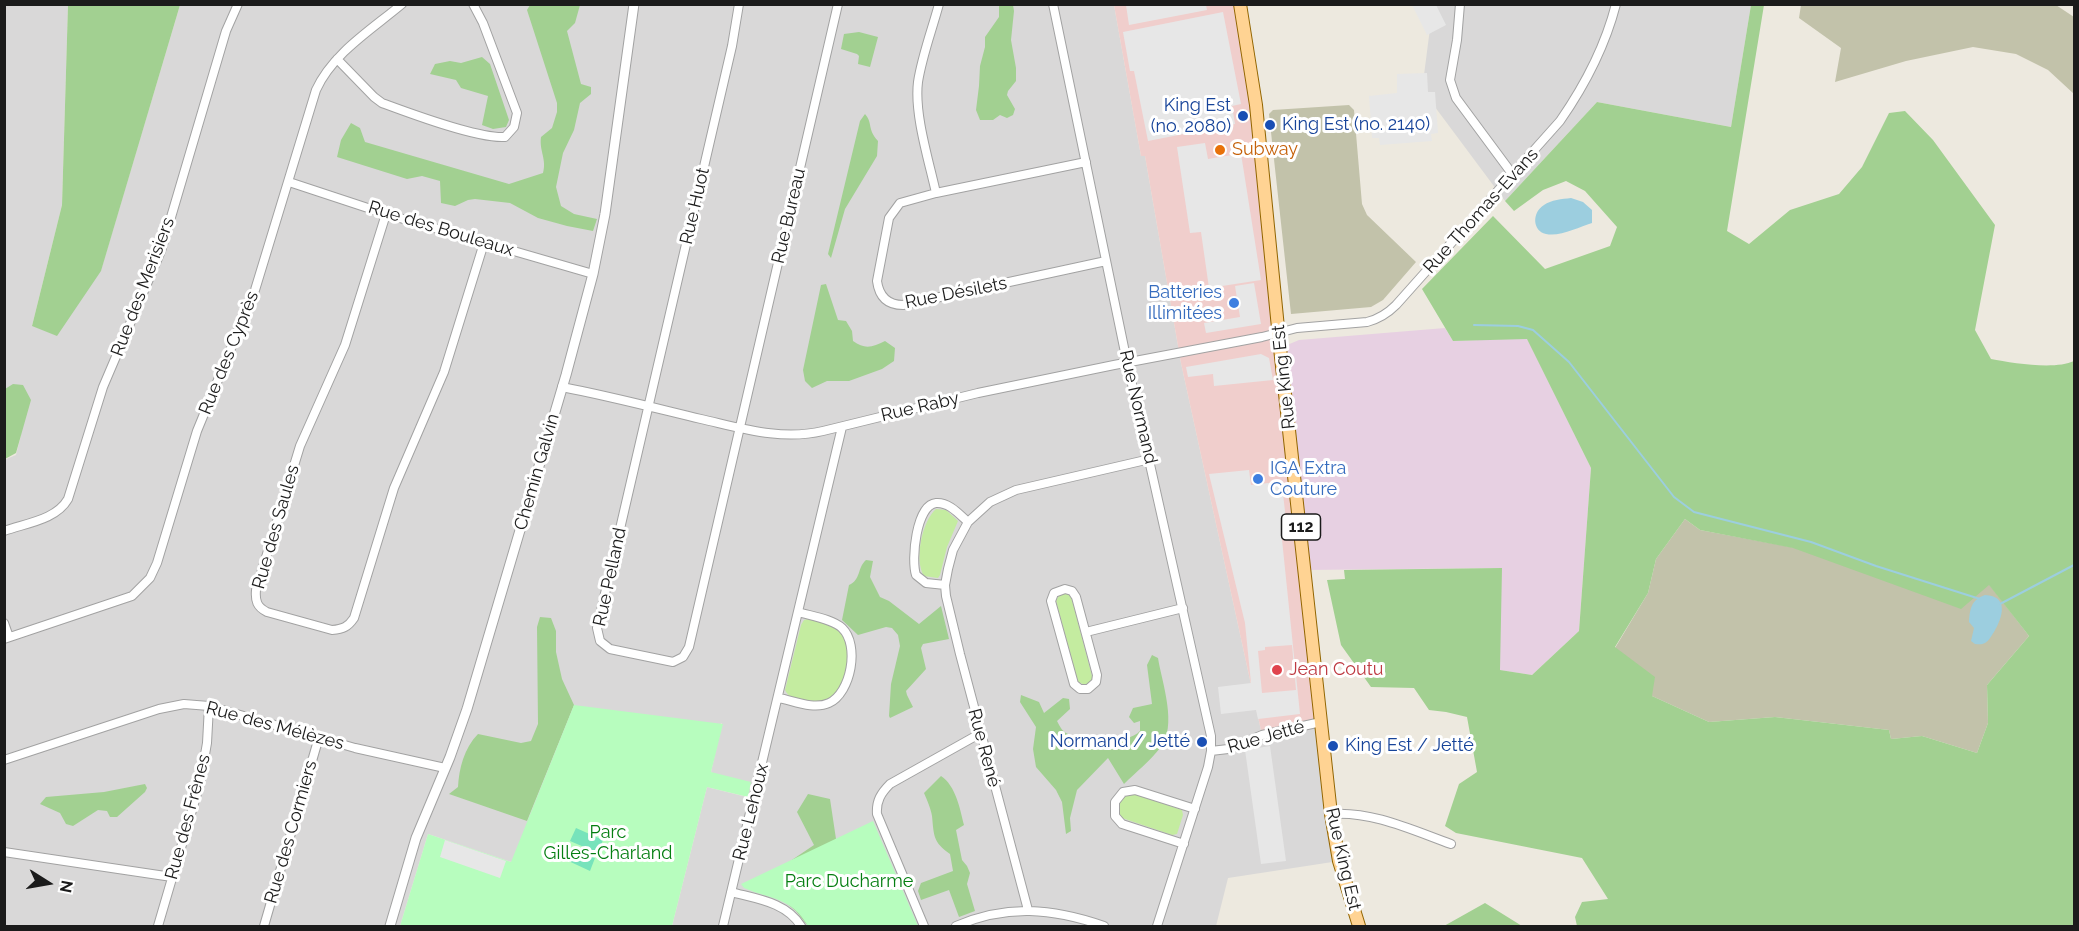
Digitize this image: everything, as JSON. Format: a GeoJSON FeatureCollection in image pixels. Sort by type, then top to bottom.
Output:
{"type":"FeatureCollection","features":[{"type":"Feature","properties":{"kind":"main road","name":"Rue King Est"},"geometry":{"type":"LineString","coordinates":[[1240,4],[1256,105],[1331,814],[1339,861],[1359,927]]}},
{"type":"Feature","properties":{"kind":"street","name":"Rue des Merisiers"},"geometry":{"type":"LineString","coordinates":[[4,531],[50,515],[64,506],[68,499],[103,387],[160,251],[226,31],[238,4]]}},
{"type":"Feature","properties":{"kind":"street","name":"Rue des Cyprès"},"geometry":{"type":"LineString","coordinates":[[7,638],[121,602],[141,590],[150,578],[157,563],[197,431],[247,312],[322,76],[337,58],[402,4]]}},
{"type":"Feature","properties":{"kind":"street"},"geometry":{"type":"LineString","coordinates":[[337,58],[382,103],[468,131],[488,136],[504,136],[514,127],[517,112],[483,23],[473,4]]}},
{"type":"Feature","properties":{"kind":"street","name":"Chemin Galvin"},"geometry":{"type":"LineString","coordinates":[[390,927],[416,838],[445,768],[473,690],[593,274],[605,214],[634,4]]}},
{"type":"Feature","properties":{"kind":"street","name":"Rue Huot"},"geometry":{"type":"LineString","coordinates":[[648,407],[732,46],[739,4]]}},
{"type":"Feature","properties":{"kind":"street","name":"Rue Bureau"},"geometry":{"type":"LineString","coordinates":[[740,428],[838,4]]}},
{"type":"Feature","properties":{"kind":"street"},"geometry":{"type":"LineString","coordinates":[[936,193],[918,94],[921,71],[939,4]]}},
{"type":"Feature","properties":{"kind":"street","name":"Rue Normand"},"geometry":{"type":"LineString","coordinates":[[1053,4],[1127,362],[1209,724],[1211,751],[1208,767],[1157,927]]}},
{"type":"Feature","properties":{"kind":"street"},"geometry":{"type":"LineString","coordinates":[[1460,4],[1450,80],[1452,88],[1456,98],[1513,175]]}},
{"type":"Feature","properties":{"kind":"street","name":"Rue Thomas-Evans"},"geometry":{"type":"LineString","coordinates":[[1279,332],[1297,328],[1367,322],[1383,317],[1544,142],[1577,96],[1603,43],[1616,4]]}},
{"type":"Feature","properties":{"kind":"street","name":"Rue Désilets"},"geometry":{"type":"LineString","coordinates":[[1086,162],[936,193],[900,203],[889,218],[877,281],[879,293],[889,303],[895,305],[914,303],[1106,261]]}},
{"type":"Feature","properties":{"kind":"street","name":"Rue des Bouleaux"},"geometry":{"type":"LineString","coordinates":[[289,182],[386,214],[593,274]]}},
{"type":"Feature","properties":{"kind":"street","name":"Rue des Saules"},"geometry":{"type":"LineString","coordinates":[[386,214],[345,345],[300,446],[255,590],[255,599],[260,608],[267,612],[332,630],[342,629],[354,618],[394,488],[444,372],[484,243]]}},
{"type":"Feature","properties":{"kind":"street","name":"Rue Raby"},"geometry":{"type":"LineString","coordinates":[[562,387],[740,428],[771,434],[798,435],[842,427],[968,396],[1127,362],[1262,338],[1279,332]]}},
{"type":"Feature","properties":{"kind":"street","name":"Rue Pelland"},"geometry":{"type":"LineString","coordinates":[[648,407],[597,628],[600,641],[610,649],[673,662],[687,652],[740,428]]}},
{"type":"Feature","properties":{"kind":"street","name":"Rue Lehoux"},"geometry":{"type":"LineString","coordinates":[[723,927],[842,427]]}},
{"type":"Feature","properties":{"kind":"street","name":"Rue René"},"geometry":{"type":"LineString","coordinates":[[1028,910],[960,654],[945,585],[953,550],[968,522],[990,502],[1016,490],[1150,459]]}},
{"type":"Feature","properties":{"kind":"street"},"geometry":{"type":"LineString","coordinates":[[945,585],[926,582],[916,575],[914,558],[920,522],[925,509],[937,503],[951,507],[968,522]]}},
{"type":"Feature","properties":{"kind":"street"},"geometry":{"type":"LineString","coordinates":[[1065,589],[1075,594],[1086,632],[1097,675],[1094,685],[1084,690],[1074,684],[1051,601],[1057,591],[1065,589]]}},
{"type":"Feature","properties":{"kind":"street"},"geometry":{"type":"LineString","coordinates":[[1086,632],[1183,608]]}},
{"type":"Feature","properties":{"kind":"street"},"geometry":{"type":"LineString","coordinates":[[779,698],[811,705],[830,703],[838,698],[848,678],[852,653],[847,634],[833,623],[798,612]]}},
{"type":"Feature","properties":{"kind":"street"},"geometry":{"type":"LineString","coordinates":[[4,622],[7,638]]}},
{"type":"Feature","properties":{"kind":"street","name":"Rue des Mélèzes"},"geometry":{"type":"LineString","coordinates":[[4,760],[159,709],[184,704],[209,706],[355,748],[445,768]]}},
{"type":"Feature","properties":{"kind":"street","name":"Rue des Frênes"},"geometry":{"type":"LineString","coordinates":[[158,927],[204,764],[209,706]]}},
{"type":"Feature","properties":{"kind":"street","name":"Rue Jetté"},"geometry":{"type":"LineString","coordinates":[[1211,751],[1228,750],[1262,735],[1321,722]]}},
{"type":"Feature","properties":{"kind":"street"},"geometry":{"type":"LineString","coordinates":[[924,927],[877,814],[876,805],[881,793],[890,784],[981,733]]}},
{"type":"Feature","properties":{"kind":"street","name":"Rue des Cormiers"},"geometry":{"type":"LineString","coordinates":[[264,927],[319,737]]}},
{"type":"Feature","properties":{"kind":"street"},"geometry":{"type":"LineString","coordinates":[[1184,844],[1122,824],[1115,816],[1115,802],[1123,792],[1135,790],[1195,809]]}},
{"type":"Feature","properties":{"kind":"street"},"geometry":{"type":"LineString","coordinates":[[1331,814],[1375,817],[1451,844]]}},
{"type":"Feature","properties":{"kind":"street"},"geometry":{"type":"LineString","coordinates":[[4,852],[172,877]]}},
{"type":"Feature","properties":{"kind":"street"},"geometry":{"type":"LineString","coordinates":[[731,892],[778,905],[794,916],[801,927]]}},
{"type":"Feature","properties":{"kind":"street"},"geometry":{"type":"LineString","coordinates":[[956,927],[979,917],[1011,910],[1063,915],[1104,927]]}},
{"type":"Feature","properties":{"kind":"shaded area"},"geometry":{"type":"Polygon","coordinates":[[[5,5],[68,5],[62,205],[32,326],[101,270],[180,5],[1114,5],[1141,156],[1145,156],[1181,363],[1262,735],[1321,722],[1339,861],[1228,878],[1216,926],[672,926],[707,787],[747,797],[711,772],[722,723],[511,862],[428,834],[400,926],[5,926],[4,460],[16,455],[21,435],[4,430],[5,5]]]}},
{"type":"Feature","properties":{"kind":"shaded area"},"geometry":{"type":"Polygon","coordinates":[[[1114,5],[1240,5],[1321,722],[1262,735],[1181,363],[1145,156],[1141,156],[1114,5]]]}},
{"type":"Feature","properties":{"kind":"shaded area"},"geometry":{"type":"Polygon","coordinates":[[[1126,5],[1206,5],[1207,10],[1129,25],[1126,5]]]}},
{"type":"Feature","properties":{"kind":"shaded area"},"geometry":{"type":"Polygon","coordinates":[[[1412,5],[1436,5],[1446,25],[1427,35],[1412,5]]]}},
{"type":"Feature","properties":{"kind":"shaded area"},"geometry":{"type":"Polygon","coordinates":[[[1433,5],[1751,5],[1731,127],[1597,102],[1505,201],[1429,99],[1424,75],[1433,5]]]}},
{"type":"Feature","properties":{"kind":"shaded area"},"geometry":{"type":"Polygon","coordinates":[[[1801,5],[2056,5],[2074,17],[2074,94],[2048,70],[2016,54],[1973,47],[1906,61],[1835,82],[1841,48],[1799,18],[1801,5]]]}},
{"type":"Feature","properties":{"kind":"shaded area"},"geometry":{"type":"Polygon","coordinates":[[[1223,12],[1241,104],[1232,106],[1235,124],[1148,141],[1134,71],[1130,71],[1123,32],[1223,12]]]}},
{"type":"Feature","properties":{"kind":"shaded area"},"geometry":{"type":"Polygon","coordinates":[[[1427,73],[1428,92],[1435,92],[1438,133],[1431,134],[1432,141],[1380,145],[1379,138],[1372,138],[1369,96],[1397,93],[1397,74],[1427,73]]]}},
{"type":"Feature","properties":{"kind":"shaded area"},"geometry":{"type":"Polygon","coordinates":[[[1349,105],[1354,110],[1362,204],[1367,215],[1416,262],[1383,300],[1371,307],[1291,314],[1269,114],[1273,110],[1349,105]]]}},
{"type":"Feature","properties":{"kind":"shaded area"},"geometry":{"type":"Polygon","coordinates":[[[1239,141],[1261,280],[1209,288],[1201,232],[1190,233],[1177,147],[1205,143],[1208,159],[1232,155],[1230,142],[1239,141]]]}},
{"type":"Feature","properties":{"kind":"shaded area"},"geometry":{"type":"Polygon","coordinates":[[[1254,283],[1261,324],[1206,333],[1204,323],[1240,317],[1235,286],[1254,283]]]}},
{"type":"Feature","properties":{"kind":"shaded area"},"geometry":{"type":"Polygon","coordinates":[[[1445,328],[1453,341],[1527,338],[1591,468],[1579,631],[1532,675],[1499,670],[1501,568],[1304,570],[1280,348],[1299,340],[1445,328]]]}},
{"type":"Feature","properties":{"kind":"shaded area"},"geometry":{"type":"Polygon","coordinates":[[[1261,354],[1269,358],[1273,380],[1214,386],[1213,374],[1188,377],[1186,367],[1261,354]]]}},
{"type":"Feature","properties":{"kind":"shaded area"},"geometry":{"type":"Polygon","coordinates":[[[1249,470],[1251,485],[1277,482],[1277,485],[1282,485],[1287,529],[1281,530],[1300,714],[1258,719],[1256,710],[1221,714],[1218,687],[1251,683],[1245,623],[1209,474],[1249,470]],[[1292,645],[1265,647],[1265,650],[1258,651],[1262,693],[1296,690],[1292,645]]]}},
{"type":"Feature","properties":{"kind":"shaded area"},"geometry":{"type":"Polygon","coordinates":[[[1685,519],[1700,530],[1989,584],[2029,636],[1987,685],[1988,723],[1977,753],[1922,736],[1891,739],[1889,730],[1775,717],[1709,722],[1652,696],[1615,648],[1648,593],[1656,559],[1685,519]]]}},
{"type":"Feature","properties":{"kind":"shaded area"},"geometry":{"type":"Polygon","coordinates":[[[1270,746],[1286,861],[1261,864],[1245,750],[1270,746]]]}},
{"type":"Feature","properties":{"kind":"shaded area"},"geometry":{"type":"Polygon","coordinates":[[[445,840],[506,861],[500,878],[440,857],[445,840]]]}},
{"type":"Feature","properties":{"kind":"green space"},"geometry":{"type":"Polygon","coordinates":[[[68,5],[180,5],[101,271],[57,336],[32,326],[62,205],[68,5]]]}},
{"type":"Feature","properties":{"kind":"green space"},"geometry":{"type":"Polygon","coordinates":[[[530,5],[580,5],[575,23],[567,31],[581,84],[591,87],[591,94],[580,103],[574,130],[563,153],[556,187],[561,206],[574,214],[597,219],[593,231],[538,218],[510,203],[475,199],[455,206],[441,203],[440,181],[422,176],[407,179],[337,157],[341,140],[351,123],[360,128],[365,142],[509,184],[543,173],[541,137],[552,128],[557,103],[527,10],[530,5]]]}},
{"type":"Feature","properties":{"kind":"green space"},"geometry":{"type":"Polygon","coordinates":[[[999,5],[1013,5],[1014,11],[1011,40],[1016,81],[1007,95],[1015,109],[1013,115],[1007,118],[1000,115],[993,120],[980,120],[976,110],[980,66],[985,37],[999,17],[999,5]]]}},
{"type":"Feature","properties":{"kind":"green space"},"geometry":{"type":"Polygon","coordinates":[[[1751,5],[1764,5],[1727,231],[1749,244],[1790,210],[1839,194],[1862,167],[1889,113],[1905,111],[1933,140],[1995,225],[1975,330],[1991,359],[2045,365],[2066,364],[2074,361],[2074,926],[1577,926],[1575,917],[1582,902],[1608,899],[1582,858],[1456,833],[1445,826],[1459,784],[1477,772],[1467,717],[1429,710],[1414,688],[1371,687],[1341,645],[1327,580],[1345,579],[1344,570],[1502,568],[1500,670],[1532,675],[1579,631],[1591,468],[1527,339],[1453,341],[1422,289],[1493,216],[1545,269],[1610,246],[1617,227],[1585,191],[1566,181],[1543,190],[1514,211],[1505,201],[1597,102],[1731,127],[1751,5]],[[1685,519],[1656,559],[1648,593],[1615,647],[1655,677],[1652,696],[1709,722],[1775,717],[1889,730],[1891,739],[1922,736],[1977,753],[1988,723],[1987,685],[2029,636],[1989,585],[1961,609],[1793,548],[1700,530],[1685,519]]]}},
{"type":"Feature","properties":{"kind":"green space"},"geometry":{"type":"Polygon","coordinates":[[[859,32],[878,37],[870,67],[858,64],[857,54],[841,49],[844,34],[859,32]]]}},
{"type":"Feature","properties":{"kind":"green space"},"geometry":{"type":"Polygon","coordinates":[[[482,57],[490,64],[509,120],[506,127],[493,129],[482,125],[488,96],[461,88],[456,80],[430,74],[435,64],[450,61],[461,63],[482,57]]]}},
{"type":"Feature","properties":{"kind":"green space"},"geometry":{"type":"Polygon","coordinates":[[[865,114],[872,133],[878,141],[877,156],[845,209],[831,258],[828,254],[860,121],[865,114]]]}},
{"type":"Feature","properties":{"kind":"green space"},"geometry":{"type":"Polygon","coordinates":[[[826,284],[838,320],[846,321],[852,331],[853,341],[861,346],[869,347],[885,341],[895,348],[894,361],[882,369],[849,381],[827,381],[812,388],[805,381],[803,370],[821,285],[826,284]]]}},
{"type":"Feature","properties":{"kind":"green space"},"geometry":{"type":"Polygon","coordinates":[[[13,384],[23,385],[31,400],[16,453],[5,459],[5,389],[13,384]]]}},
{"type":"Feature","properties":{"kind":"green space"},"geometry":{"type":"Polygon","coordinates":[[[936,509],[946,510],[958,521],[938,578],[924,576],[920,560],[923,531],[936,509]]]}},
{"type":"Feature","properties":{"kind":"green space"},"geometry":{"type":"Polygon","coordinates":[[[866,560],[873,561],[870,577],[880,597],[889,601],[919,624],[941,606],[949,639],[923,644],[921,648],[926,669],[906,691],[913,707],[890,718],[891,684],[900,646],[898,635],[892,628],[886,627],[858,635],[842,620],[849,585],[853,583],[866,560]]]}},
{"type":"Feature","properties":{"kind":"green space"},"geometry":{"type":"Polygon","coordinates":[[[1060,593],[1068,594],[1072,600],[1092,676],[1092,681],[1085,685],[1078,682],[1056,601],[1060,593]]]}},
{"type":"Feature","properties":{"kind":"green space"},"geometry":{"type":"Polygon","coordinates":[[[540,617],[551,618],[556,631],[556,652],[562,679],[574,705],[527,821],[449,794],[458,787],[463,759],[478,734],[521,743],[531,741],[538,724],[537,627],[540,617]]]}},
{"type":"Feature","properties":{"kind":"green space"},"geometry":{"type":"Polygon","coordinates":[[[808,619],[838,631],[848,645],[848,663],[843,682],[834,696],[825,701],[795,698],[785,690],[801,625],[804,620],[808,619]]]}},
{"type":"Feature","properties":{"kind":"green space"},"geometry":{"type":"Polygon","coordinates":[[[1152,655],[1158,658],[1167,704],[1168,728],[1165,739],[1152,757],[1124,784],[1108,758],[1077,790],[1070,818],[1071,831],[1066,834],[1062,802],[1056,790],[1036,767],[1033,749],[1036,727],[1020,702],[1021,695],[1039,702],[1044,713],[1063,698],[1069,699],[1070,709],[1057,721],[1063,731],[1073,736],[1104,741],[1125,739],[1140,731],[1140,721],[1134,723],[1129,717],[1133,708],[1152,704],[1147,665],[1152,655]]]}},
{"type":"Feature","properties":{"kind":"green space","name":"Parc Gilles-Charland"},"geometry":{"type":"Polygon","coordinates":[[[574,705],[723,724],[711,772],[751,782],[748,797],[707,787],[672,926],[400,926],[428,834],[511,862],[574,705]]]}},
{"type":"Feature","properties":{"kind":"green space"},"geometry":{"type":"Polygon","coordinates":[[[941,776],[954,792],[961,812],[964,825],[956,830],[962,860],[970,873],[967,884],[975,911],[959,917],[949,890],[921,900],[918,891],[921,883],[953,871],[950,854],[940,846],[935,838],[929,804],[924,793],[941,776]]]}},
{"type":"Feature","properties":{"kind":"green space"},"geometry":{"type":"Polygon","coordinates":[[[145,784],[147,788],[145,792],[117,817],[110,817],[107,811],[98,810],[73,826],[66,824],[60,813],[40,804],[46,797],[104,792],[145,784]]]}},
{"type":"Feature","properties":{"kind":"green space"},"geometry":{"type":"Polygon","coordinates":[[[808,794],[830,799],[836,839],[808,926],[786,903],[780,868],[814,845],[797,812],[808,794]]]}},
{"type":"Feature","properties":{"kind":"green space"},"geometry":{"type":"Polygon","coordinates":[[[1128,794],[1182,810],[1183,815],[1177,834],[1172,835],[1122,818],[1119,815],[1119,803],[1128,794]]]}},
{"type":"Feature","properties":{"kind":"green space","name":"Parc Ducharme"},"geometry":{"type":"Polygon","coordinates":[[[873,821],[918,926],[808,926],[788,904],[744,888],[741,884],[873,821]]]}},
{"type":"Feature","properties":{"kind":"green space"},"geometry":{"type":"Polygon","coordinates":[[[576,828],[603,840],[598,853],[570,841],[576,828]]]}},
{"type":"Feature","properties":{"kind":"green space"},"geometry":{"type":"Polygon","coordinates":[[[568,846],[595,858],[590,871],[562,858],[568,846]]]}},
{"type":"Feature","properties":{"kind":"green space"},"geometry":{"type":"Polygon","coordinates":[[[1485,903],[1522,926],[1444,926],[1485,903]]]}},
{"type":"Feature","properties":{"kind":"water"},"geometry":{"type":"Polygon","coordinates":[[[1571,198],[1583,202],[1592,210],[1592,223],[1557,234],[1541,232],[1535,221],[1540,208],[1550,202],[1571,198]]]}},
{"type":"Feature","properties":{"kind":"water"},"geometry":{"type":"Polygon","coordinates":[[[1985,595],[1998,599],[2002,608],[2001,614],[1988,641],[1975,644],[1971,641],[1974,628],[1969,622],[1970,613],[1974,602],[1985,595]]]}},
{"type":"Feature","properties":{"kind":"waterway"},"geometry":{"type":"LineString","coordinates":[[1474,325],[1518,326],[1533,330],[1569,362],[1674,497],[1694,512],[1811,542],[1876,566],[1980,599]]}},
{"type":"Feature","properties":{"kind":"waterway"},"geometry":{"type":"LineString","coordinates":[[2000,604],[2074,565]]}},
{"type":"Feature","properties":{"kind":"place","name":"King Est (no. 2080)"},"geometry":{"type":"Point","coordinates":[1243,116]}},
{"type":"Feature","properties":{"kind":"place","name":"King Est (no. 2140)"},"geometry":{"type":"Point","coordinates":[1270,125]}},
{"type":"Feature","properties":{"kind":"place","name":"Subway"},"geometry":{"type":"Point","coordinates":[1220,150]}},
{"type":"Feature","properties":{"kind":"place","name":"Batteries Illimitées"},"geometry":{"type":"Point","coordinates":[1234,303]}},
{"type":"Feature","properties":{"kind":"place","name":"IGA Extra Couture"},"geometry":{"type":"Point","coordinates":[1258,479]}},
{"type":"Feature","properties":{"kind":"place","name":"Jean Coutu"},"geometry":{"type":"Point","coordinates":[1277,670]}},
{"type":"Feature","properties":{"kind":"place","name":"Normand / Jetté"},"geometry":{"type":"Point","coordinates":[1202,742]}},
{"type":"Feature","properties":{"kind":"place","name":"King Est / Jetté"},"geometry":{"type":"Point","coordinates":[1333,746]}}]}
